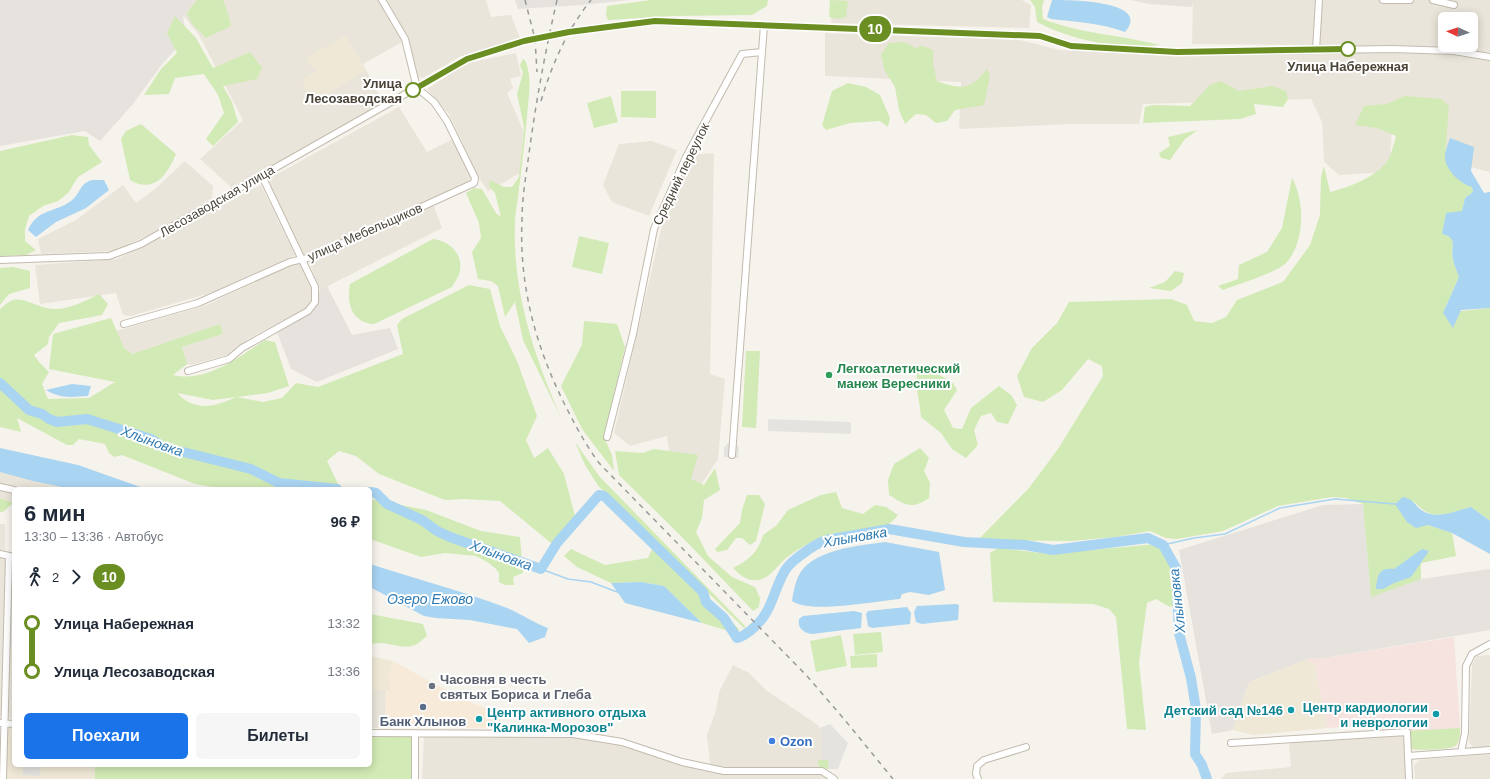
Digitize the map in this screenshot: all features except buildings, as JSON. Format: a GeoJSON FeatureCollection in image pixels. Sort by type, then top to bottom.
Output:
{"type":"FeatureCollection","features":[{"type":"Feature","properties":{"kind":"street"},"geometry":{"type":"LineString","coordinates":[[382,0],[405,40],[417,88]]}},
{"type":"Feature","properties":{"kind":"street"},"geometry":{"type":"LineString","coordinates":[[1316,50],[1319,0]]}},
{"type":"Feature","properties":{"kind":"street"},"geometry":{"type":"LineString","coordinates":[[1383,0],[1410,0]]}},
{"type":"Feature","properties":{"kind":"street"},"geometry":{"type":"LineString","coordinates":[[1434,0],[1454,5]]}},
{"type":"Feature","properties":{"kind":"street","name":"Лесозаводская улица"},"geometry":{"type":"LineString","coordinates":[[0,260],[115,255],[141,244],[467,59],[524,41],[569,32],[655,21],[1040,36],[1071,46],[1177,52],[1316,50],[1454,51],[1490,57]]}},
{"type":"Feature","properties":{"kind":"street"},"geometry":{"type":"LineString","coordinates":[[732,455],[764,25]]}},
{"type":"Feature","properties":{"kind":"street","name":"Средний переулок"},"geometry":{"type":"LineString","coordinates":[[607,437],[633,334],[654,229],[686,157],[742,54],[762,52]]}},
{"type":"Feature","properties":{"kind":"street","name":"улица Мебельщиков"},"geometry":{"type":"LineString","coordinates":[[124,324],[198,303],[290,262],[312,257],[474,183],[475,178],[448,121],[434,102],[417,88]]}},
{"type":"Feature","properties":{"kind":"street"},"geometry":{"type":"LineString","coordinates":[[188,371],[229,358],[242,348],[311,308],[315,302],[316,292],[262,176]]}},
{"type":"Feature","properties":{"kind":"street"},"geometry":{"type":"LineString","coordinates":[[0,487],[12,490]]}},
{"type":"Feature","properties":{"kind":"street"},"geometry":{"type":"LineString","coordinates":[[0,554],[11,557],[2,723],[3,779]]}},
{"type":"Feature","properties":{"kind":"street"},"geometry":{"type":"LineString","coordinates":[[1461,752],[1465,733],[1466,666],[1472,654],[1490,644]]}},
{"type":"Feature","properties":{"kind":"street"},"geometry":{"type":"LineString","coordinates":[[2,723],[12,724]]}},
{"type":"Feature","properties":{"kind":"street"},"geometry":{"type":"LineString","coordinates":[[372,732],[415,734],[581,735],[622,742],[682,762],[724,771],[822,770],[834,779]]}},
{"type":"Feature","properties":{"kind":"street"},"geometry":{"type":"LineString","coordinates":[[1232,743],[1407,732],[1409,779]]}},
{"type":"Feature","properties":{"kind":"street"},"geometry":{"type":"LineString","coordinates":[[415,734],[415,779]]}},
{"type":"Feature","properties":{"kind":"street"},"geometry":{"type":"LineString","coordinates":[[978,779],[976,774],[977,766],[984,760],[1026,747]]}},
{"type":"Feature","properties":{"kind":"street"},"geometry":{"type":"LineString","coordinates":[[1408,756],[1490,750]]}},
{"type":"Feature","properties":{"kind":"shaded area"},"geometry":{"type":"Polygon","coordinates":[[[0,0],[194,0],[183,15],[186,38],[163,63],[133,104],[100,141],[85,131],[0,146],[0,0]]]}},
{"type":"Feature","properties":{"kind":"shaded area"},"geometry":{"type":"Polygon","coordinates":[[[194,0],[379,0],[402,42],[363,64],[383,103],[232,188],[200,159],[243,120],[199,35],[183,15],[194,0]]]}},
{"type":"Feature","properties":{"kind":"shaded area"},"geometry":{"type":"Polygon","coordinates":[[[387,0],[486,0],[491,17],[511,15],[520,38],[459,57],[423,78],[418,77],[407,37],[387,0]]]}},
{"type":"Feature","properties":{"kind":"shaded area"},"geometry":{"type":"Polygon","coordinates":[[[515,0],[630,0],[518,9],[515,0]]]}},
{"type":"Feature","properties":{"kind":"shaded area"},"geometry":{"type":"Polygon","coordinates":[[[832,0],[1022,0],[1031,5],[1029,28],[831,23],[832,0]]]}},
{"type":"Feature","properties":{"kind":"shaded area"},"geometry":{"type":"Polygon","coordinates":[[[1131,0],[1193,0],[1192,7],[1149,4],[1131,0]]]}},
{"type":"Feature","properties":{"kind":"shaded area"},"geometry":{"type":"Polygon","coordinates":[[[1193,0],[1490,0],[1490,53],[1478,52],[1478,12],[1438,12],[1438,47],[1192,44],[1193,0]]]}},
{"type":"Feature","properties":{"kind":"shaded area"},"geometry":{"type":"Polygon","coordinates":[[[825,33],[1020,40],[1060,50],[1173,56],[1394,51],[1453,55],[1490,61],[1490,172],[1439,159],[1443,103],[1394,100],[1389,172],[1339,175],[1324,162],[1322,122],[1311,99],[1143,104],[1139,124],[1072,124],[959,129],[961,82],[825,76],[825,33]]]}},
{"type":"Feature","properties":{"kind":"shaded area"},"geometry":{"type":"Polygon","coordinates":[[[346,36],[366,70],[315,102],[308,96],[302,79],[317,71],[310,65],[306,57],[346,36]]]}},
{"type":"Feature","properties":{"kind":"shaded area"},"geometry":{"type":"Polygon","coordinates":[[[516,53],[521,76],[510,79],[513,88],[507,93],[523,130],[520,173],[488,191],[479,178],[449,114],[427,89],[467,63],[516,53]]]}},
{"type":"Feature","properties":{"kind":"shaded area"},"geometry":{"type":"Polygon","coordinates":[[[399,107],[427,152],[453,139],[472,176],[468,182],[304,257],[268,179],[399,107]]]}},
{"type":"Feature","properties":{"kind":"shaded area"},"geometry":{"type":"Polygon","coordinates":[[[651,141],[677,150],[649,216],[612,202],[603,185],[619,144],[651,141]]]}},
{"type":"Feature","properties":{"kind":"shaded area"},"geometry":{"type":"Polygon","coordinates":[[[714,153],[710,374],[725,379],[718,459],[693,497],[675,495],[667,436],[630,446],[614,433],[663,221],[690,155],[714,153]]]}},
{"type":"Feature","properties":{"kind":"shaded area"},"geometry":{"type":"Polygon","coordinates":[[[185,161],[213,186],[212,198],[169,225],[115,251],[41,254],[38,239],[76,220],[123,185],[136,203],[155,189],[185,161]]]}},
{"type":"Feature","properties":{"kind":"shaded area"},"geometry":{"type":"Polygon","coordinates":[[[261,185],[295,255],[217,291],[131,316],[123,315],[116,293],[40,304],[35,265],[117,259],[261,185]]]}},
{"type":"Feature","properties":{"kind":"shaded area"},"geometry":{"type":"Polygon","coordinates":[[[434,206],[442,228],[320,290],[309,262],[434,206]]]}},
{"type":"Feature","properties":{"kind":"shaded area"},"geometry":{"type":"Polygon","coordinates":[[[300,263],[312,291],[311,301],[305,309],[248,339],[230,354],[192,365],[187,364],[182,347],[223,334],[220,324],[132,354],[124,348],[116,331],[207,305],[289,265],[300,263]]]}},
{"type":"Feature","properties":{"kind":"shaded area"},"geometry":{"type":"Polygon","coordinates":[[[327,286],[352,335],[390,328],[398,349],[317,382],[291,369],[277,332],[313,312],[320,290],[327,286]]]}},
{"type":"Feature","properties":{"kind":"shaded area"},"geometry":{"type":"Polygon","coordinates":[[[768,419],[851,422],[851,434],[768,431],[768,419]]]}},
{"type":"Feature","properties":{"kind":"shaded area"},"geometry":{"type":"Polygon","coordinates":[[[728,443],[737,444],[739,448],[738,458],[724,457],[724,447],[728,443]]]}},
{"type":"Feature","properties":{"kind":"shaded area"},"geometry":{"type":"Polygon","coordinates":[[[0,472],[65,487],[12,487],[12,502],[0,498],[0,472]]]}},
{"type":"Feature","properties":{"kind":"shaded area"},"geometry":{"type":"Polygon","coordinates":[[[1363,504],[1371,596],[1421,579],[1490,569],[1490,630],[1325,658],[1308,659],[1249,682],[1233,730],[1212,734],[1179,550],[1323,505],[1363,504]]]}},
{"type":"Feature","properties":{"kind":"shaded area"},"geometry":{"type":"Polygon","coordinates":[[[0,524],[5,524],[5,550],[0,550],[0,524]]]}},
{"type":"Feature","properties":{"kind":"shaded area"},"geometry":{"type":"Polygon","coordinates":[[[0,557],[5,560],[5,564],[2,712],[0,718],[0,557]]]}},
{"type":"Feature","properties":{"kind":"shaded area"},"geometry":{"type":"Polygon","coordinates":[[[12,564],[12,719],[7,716],[12,564]]]}},
{"type":"Feature","properties":{"kind":"shaded area"},"geometry":{"type":"Polygon","coordinates":[[[12,579],[12,647],[10,647],[12,579]]]}},
{"type":"Feature","properties":{"kind":"shaded area"},"geometry":{"type":"Polygon","coordinates":[[[1454,637],[1460,727],[1456,746],[1450,748],[1413,750],[1410,748],[1408,721],[1401,721],[1398,724],[1328,728],[1315,666],[1308,659],[1325,658],[1454,637]]]}},
{"type":"Feature","properties":{"kind":"shaded area"},"geometry":{"type":"Polygon","coordinates":[[[1490,655],[1490,747],[1473,748],[1469,742],[1472,664],[1477,656],[1490,655]]]}},
{"type":"Feature","properties":{"kind":"shaded area"},"geometry":{"type":"Polygon","coordinates":[[[372,656],[393,661],[388,677],[390,679],[390,690],[372,690],[372,656]]]}},
{"type":"Feature","properties":{"kind":"shaded area"},"geometry":{"type":"Polygon","coordinates":[[[1308,659],[1315,666],[1328,728],[1253,735],[1233,730],[1249,682],[1308,659]]]}},
{"type":"Feature","properties":{"kind":"shaded area"},"geometry":{"type":"Polygon","coordinates":[[[393,661],[460,698],[501,714],[501,728],[385,728],[386,690],[390,690],[388,678],[393,661]]]}},
{"type":"Feature","properties":{"kind":"shaded area"},"geometry":{"type":"Polygon","coordinates":[[[733,665],[749,673],[767,691],[818,725],[822,734],[829,769],[730,767],[710,764],[707,735],[716,710],[719,692],[733,665]]]}},
{"type":"Feature","properties":{"kind":"shaded area"},"geometry":{"type":"Polygon","coordinates":[[[372,690],[386,690],[385,728],[372,728],[372,690]]]}},
{"type":"Feature","properties":{"kind":"shaded area"},"geometry":{"type":"Polygon","coordinates":[[[830,724],[848,743],[838,769],[829,769],[828,760],[822,759],[823,740],[820,728],[830,724]]]}},
{"type":"Feature","properties":{"kind":"shaded area"},"geometry":{"type":"Polygon","coordinates":[[[10,726],[12,726],[12,767],[95,767],[95,779],[5,779],[6,731],[10,726]]]}},
{"type":"Feature","properties":{"kind":"shaded area"},"geometry":{"type":"Polygon","coordinates":[[[1402,735],[1404,737],[1407,779],[1221,779],[1226,773],[1291,767],[1289,746],[1291,742],[1402,735]]]}},
{"type":"Feature","properties":{"kind":"shaded area"},"geometry":{"type":"Polygon","coordinates":[[[424,736],[581,737],[620,743],[673,762],[718,773],[822,774],[830,779],[422,779],[424,736]]]}},
{"type":"Feature","properties":{"kind":"shaded area"},"geometry":{"type":"Polygon","coordinates":[[[1490,754],[1490,779],[1415,779],[1414,766],[1419,760],[1490,754]]]}},
{"type":"Feature","properties":{"kind":"shaded area"},"geometry":{"type":"Polygon","coordinates":[[[23,767],[41,767],[40,775],[38,776],[23,775],[23,767]]]}},
{"type":"Feature","properties":{"kind":"green space"},"geometry":{"type":"Polygon","coordinates":[[[197,0],[223,0],[231,26],[206,38],[192,24],[187,13],[197,0]]]}},
{"type":"Feature","properties":{"kind":"green space"},"geometry":{"type":"Polygon","coordinates":[[[651,0],[768,0],[767,6],[752,15],[673,16],[608,20],[606,15],[607,6],[651,0]]]}},
{"type":"Feature","properties":{"kind":"green space"},"geometry":{"type":"Polygon","coordinates":[[[830,0],[848,1],[846,17],[837,19],[829,17],[830,0]]]}},
{"type":"Feature","properties":{"kind":"green space"},"geometry":{"type":"Polygon","coordinates":[[[1030,0],[1044,0],[1042,7],[1043,19],[1057,24],[1160,45],[1112,45],[1067,35],[1037,22],[1035,7],[1030,0]]]}},
{"type":"Feature","properties":{"kind":"green space"},"geometry":{"type":"Polygon","coordinates":[[[175,16],[196,38],[213,68],[250,52],[262,68],[257,79],[223,86],[232,102],[238,122],[213,146],[206,139],[224,113],[218,95],[204,74],[175,78],[169,94],[144,95],[161,69],[177,53],[167,33],[175,16]]]}},
{"type":"Feature","properties":{"kind":"green space"},"geometry":{"type":"Polygon","coordinates":[[[903,42],[916,48],[923,46],[933,50],[933,64],[937,81],[945,84],[959,87],[965,86],[976,81],[987,69],[990,76],[984,105],[955,110],[947,121],[936,123],[926,115],[916,114],[905,124],[899,110],[895,87],[885,71],[881,55],[889,43],[903,42]]]}},
{"type":"Feature","properties":{"kind":"green space"},"geometry":{"type":"Polygon","coordinates":[[[523,59],[525,60],[528,69],[530,86],[515,218],[517,274],[527,325],[543,374],[563,422],[523,340],[515,302],[505,317],[498,286],[491,281],[478,279],[472,252],[481,238],[479,223],[466,193],[474,188],[482,189],[496,213],[501,217],[495,193],[489,186],[490,180],[504,187],[512,187],[519,177],[524,127],[517,94],[523,73],[520,65],[523,59]]]}},
{"type":"Feature","properties":{"kind":"green space"},"geometry":{"type":"Polygon","coordinates":[[[1221,81],[1239,91],[1272,86],[1286,91],[1288,99],[1283,107],[1254,104],[1256,114],[1240,119],[1143,123],[1145,107],[1153,105],[1190,106],[1210,85],[1221,81]]]}},
{"type":"Feature","properties":{"kind":"green space"},"geometry":{"type":"Polygon","coordinates":[[[848,83],[866,87],[880,95],[890,118],[888,127],[880,121],[850,123],[826,130],[822,125],[832,91],[848,83]]]}},
{"type":"Feature","properties":{"kind":"green space"},"geometry":{"type":"Polygon","coordinates":[[[621,91],[656,91],[656,118],[621,117],[621,91]]]}},
{"type":"Feature","properties":{"kind":"green space"},"geometry":{"type":"Polygon","coordinates":[[[611,96],[618,122],[594,128],[587,103],[611,96]]]}},
{"type":"Feature","properties":{"kind":"green space"},"geometry":{"type":"Polygon","coordinates":[[[1404,96],[1441,99],[1449,106],[1445,158],[1472,187],[1473,192],[1465,198],[1462,212],[1446,214],[1442,234],[1452,240],[1452,254],[1459,277],[1443,313],[1490,308],[1490,521],[1471,507],[1440,515],[1426,512],[1413,500],[1428,525],[1452,533],[1456,556],[1421,563],[1421,579],[1371,597],[1363,504],[1346,498],[1332,497],[1278,506],[1223,531],[1177,539],[1166,538],[1150,531],[1116,537],[1072,541],[978,540],[1029,488],[1058,449],[1103,376],[1102,366],[1088,359],[1062,390],[1043,402],[1024,397],[1017,376],[1032,348],[1057,323],[1069,302],[1171,299],[1187,305],[1194,321],[1212,323],[1226,317],[1237,300],[1283,282],[1310,245],[1320,215],[1321,177],[1324,166],[1330,192],[1363,180],[1379,170],[1389,158],[1396,136],[1377,128],[1355,125],[1364,106],[1387,104],[1404,96]]]}},
{"type":"Feature","properties":{"kind":"green space"},"geometry":{"type":"Polygon","coordinates":[[[141,124],[176,154],[164,175],[159,180],[146,185],[138,184],[130,180],[121,139],[126,131],[141,124]]]}},
{"type":"Feature","properties":{"kind":"green space"},"geometry":{"type":"Polygon","coordinates":[[[1198,130],[1185,139],[1170,160],[1161,158],[1159,153],[1170,146],[1168,137],[1198,130]]]}},
{"type":"Feature","properties":{"kind":"green space"},"geometry":{"type":"Polygon","coordinates":[[[72,135],[88,137],[89,145],[102,162],[78,177],[68,193],[58,201],[43,206],[29,216],[25,229],[25,241],[36,250],[26,255],[0,256],[0,151],[72,135]]]}},
{"type":"Feature","properties":{"kind":"green space"},"geometry":{"type":"Polygon","coordinates":[[[1292,178],[1296,187],[1301,209],[1300,232],[1293,253],[1287,262],[1275,270],[1223,290],[1218,286],[1238,279],[1239,265],[1267,252],[1282,228],[1292,178]]]}},
{"type":"Feature","properties":{"kind":"green space"},"geometry":{"type":"Polygon","coordinates":[[[579,236],[609,243],[602,274],[572,267],[579,236]]]}},
{"type":"Feature","properties":{"kind":"green space"},"geometry":{"type":"Polygon","coordinates":[[[433,239],[440,240],[451,246],[458,256],[460,262],[459,275],[452,287],[374,324],[366,323],[360,320],[352,311],[350,305],[350,284],[433,239]]]}},
{"type":"Feature","properties":{"kind":"green space"},"geometry":{"type":"Polygon","coordinates":[[[13,267],[30,271],[30,288],[9,294],[0,305],[0,268],[13,267]]]}},
{"type":"Feature","properties":{"kind":"green space"},"geometry":{"type":"Polygon","coordinates":[[[1175,271],[1184,273],[1182,283],[1171,291],[1149,288],[1165,282],[1175,271]]]}},
{"type":"Feature","properties":{"kind":"green space"},"geometry":{"type":"Polygon","coordinates":[[[469,285],[490,289],[500,326],[517,361],[537,416],[526,440],[534,458],[548,448],[564,474],[575,516],[551,543],[500,501],[463,499],[445,500],[379,474],[356,456],[339,451],[327,461],[339,486],[341,487],[213,487],[195,484],[122,455],[114,457],[109,453],[105,444],[79,439],[73,445],[67,445],[17,418],[21,432],[0,427],[0,309],[8,302],[13,300],[17,299],[27,301],[47,308],[58,309],[77,304],[99,294],[108,304],[102,315],[59,323],[49,337],[48,344],[34,355],[49,372],[42,384],[48,399],[89,398],[115,382],[49,369],[53,334],[111,318],[124,348],[132,354],[220,324],[223,334],[182,347],[187,364],[173,375],[198,375],[210,372],[233,361],[265,340],[275,342],[289,386],[268,393],[237,397],[263,402],[282,398],[296,383],[318,387],[403,354],[397,325],[402,319],[469,285]],[[177,393],[191,403],[205,406],[220,403],[236,397],[213,400],[177,393]]]}},
{"type":"Feature","properties":{"kind":"green space"},"geometry":{"type":"Polygon","coordinates":[[[584,321],[617,324],[625,347],[604,437],[612,455],[614,471],[582,429],[561,386],[582,345],[584,321]]]}},
{"type":"Feature","properties":{"kind":"green space"},"geometry":{"type":"Polygon","coordinates":[[[746,351],[760,351],[756,428],[742,427],[746,351]]]}},
{"type":"Feature","properties":{"kind":"green space"},"geometry":{"type":"Polygon","coordinates":[[[929,368],[953,383],[957,390],[944,410],[953,428],[962,429],[971,408],[999,386],[1011,395],[1017,405],[1008,424],[997,422],[991,413],[981,416],[974,430],[978,445],[966,458],[952,449],[941,433],[921,417],[917,390],[917,374],[929,368]]]}},
{"type":"Feature","properties":{"kind":"green space"},"geometry":{"type":"Polygon","coordinates":[[[575,442],[599,476],[745,626],[745,629],[599,487],[585,465],[575,442]]]}},
{"type":"Feature","properties":{"kind":"green space"},"geometry":{"type":"Polygon","coordinates":[[[920,448],[929,458],[924,471],[930,483],[929,498],[918,504],[904,504],[889,495],[888,480],[894,464],[920,448]]]}},
{"type":"Feature","properties":{"kind":"green space"},"geometry":{"type":"Polygon","coordinates":[[[654,449],[698,455],[691,479],[704,485],[715,468],[720,490],[704,500],[702,518],[696,532],[708,556],[732,577],[755,587],[760,598],[759,607],[753,611],[683,538],[619,475],[615,451],[643,453],[654,449]]]}},
{"type":"Feature","properties":{"kind":"green space"},"geometry":{"type":"Polygon","coordinates":[[[836,492],[842,508],[863,514],[875,505],[886,507],[898,515],[890,523],[881,528],[816,540],[804,546],[782,561],[771,573],[762,579],[753,580],[746,578],[733,568],[748,559],[756,551],[763,535],[776,526],[788,510],[821,495],[836,492]]]}},
{"type":"Feature","properties":{"kind":"green space"},"geometry":{"type":"Polygon","coordinates":[[[747,495],[759,495],[765,504],[756,541],[750,545],[742,538],[736,538],[727,550],[717,552],[715,549],[740,523],[742,510],[747,495]]]}},
{"type":"Feature","properties":{"kind":"green space"},"geometry":{"type":"Polygon","coordinates":[[[0,498],[12,503],[3,512],[0,512],[0,498]]]}},
{"type":"Feature","properties":{"kind":"green space"},"geometry":{"type":"Polygon","coordinates":[[[372,499],[426,510],[481,531],[520,537],[523,573],[513,577],[514,585],[505,585],[499,582],[499,573],[496,569],[489,563],[476,556],[445,553],[421,557],[372,540],[372,499]]]}},
{"type":"Feature","properties":{"kind":"green space"},"geometry":{"type":"Polygon","coordinates":[[[1156,544],[1175,571],[1175,605],[1170,607],[1156,599],[1147,603],[1139,663],[1146,730],[1127,729],[1116,617],[1109,609],[1093,604],[993,602],[990,553],[998,548],[1050,554],[1156,544]]]}},
{"type":"Feature","properties":{"kind":"green space"},"geometry":{"type":"Polygon","coordinates":[[[653,547],[740,630],[732,632],[702,623],[664,586],[641,582],[611,583],[577,567],[564,556],[571,549],[605,565],[648,558],[653,547]]]}},
{"type":"Feature","properties":{"kind":"green space"},"geometry":{"type":"Polygon","coordinates":[[[372,614],[423,624],[427,636],[417,644],[405,647],[375,643],[372,644],[372,614]]]}},
{"type":"Feature","properties":{"kind":"green space"},"geometry":{"type":"Polygon","coordinates":[[[881,632],[883,652],[855,655],[853,634],[881,632]]]}},
{"type":"Feature","properties":{"kind":"green space"},"geometry":{"type":"Polygon","coordinates":[[[841,635],[847,666],[816,672],[810,641],[841,635]]]}},
{"type":"Feature","properties":{"kind":"green space"},"geometry":{"type":"Polygon","coordinates":[[[877,654],[877,667],[851,668],[850,656],[877,654]]]}},
{"type":"Feature","properties":{"kind":"green space"},"geometry":{"type":"Polygon","coordinates":[[[1460,728],[1458,743],[1455,746],[1425,750],[1410,748],[1409,731],[1460,728]]]}},
{"type":"Feature","properties":{"kind":"green space"},"geometry":{"type":"Polygon","coordinates":[[[372,734],[407,735],[413,738],[414,779],[95,779],[95,767],[372,767],[372,734]]]}},
{"type":"Feature","properties":{"kind":"green space"},"geometry":{"type":"Polygon","coordinates":[[[818,760],[828,760],[829,769],[819,768],[818,760]]]}},
{"type":"Feature","properties":{"kind":"water"},"geometry":{"type":"Polygon","coordinates":[[[1052,0],[1074,0],[1105,4],[1118,8],[1128,14],[1131,21],[1125,32],[1098,25],[1051,19],[1047,17],[1052,0]]]}},
{"type":"Feature","properties":{"kind":"water"},"geometry":{"type":"Polygon","coordinates":[[[1450,138],[1474,147],[1471,171],[1484,193],[1490,192],[1490,308],[1461,310],[1453,328],[1443,313],[1459,277],[1452,254],[1452,240],[1442,234],[1446,213],[1462,211],[1465,198],[1473,192],[1472,187],[1463,183],[1454,176],[1448,167],[1445,155],[1450,138]]]}},
{"type":"Feature","properties":{"kind":"water"},"geometry":{"type":"Polygon","coordinates":[[[92,180],[104,180],[109,190],[86,208],[56,222],[36,237],[28,230],[32,223],[42,214],[71,201],[82,186],[92,180]]]}},
{"type":"Feature","properties":{"kind":"water"},"geometry":{"type":"Polygon","coordinates":[[[72,384],[91,386],[88,396],[61,396],[46,390],[72,384]]]}},
{"type":"Feature","properties":{"kind":"water"},"geometry":{"type":"Polygon","coordinates":[[[0,448],[78,465],[140,487],[62,487],[0,472],[0,448]]]}},
{"type":"Feature","properties":{"kind":"water"},"geometry":{"type":"Polygon","coordinates":[[[1403,497],[1411,500],[1426,513],[1432,514],[1439,515],[1452,513],[1471,507],[1490,521],[1490,554],[1452,533],[1428,525],[1416,528],[1407,522],[1395,504],[1403,497]]]}},
{"type":"Feature","properties":{"kind":"water"},"geometry":{"type":"Polygon","coordinates":[[[885,542],[939,552],[945,590],[929,595],[910,592],[902,594],[900,599],[844,606],[828,607],[801,605],[792,601],[798,577],[804,568],[813,560],[836,550],[885,542]]]}},
{"type":"Feature","properties":{"kind":"water"},"geometry":{"type":"Polygon","coordinates":[[[1422,549],[1429,551],[1411,577],[1383,589],[1376,589],[1378,576],[1382,571],[1385,569],[1394,569],[1422,549]]]}},
{"type":"Feature","properties":{"kind":"water","name":"Озеро Ежово"},"geometry":{"type":"Polygon","coordinates":[[[372,565],[507,608],[548,628],[545,637],[529,643],[517,629],[470,620],[424,616],[372,588],[372,565]]]}},
{"type":"Feature","properties":{"kind":"water"},"geometry":{"type":"Polygon","coordinates":[[[641,582],[664,586],[702,623],[625,603],[611,583],[641,582]]]}},
{"type":"Feature","properties":{"kind":"water"},"geometry":{"type":"Polygon","coordinates":[[[959,605],[958,620],[922,624],[916,622],[914,612],[917,606],[959,605]]]}},
{"type":"Feature","properties":{"kind":"water"},"geometry":{"type":"Polygon","coordinates":[[[907,607],[911,613],[910,624],[872,628],[868,626],[866,614],[868,611],[907,607]]]}},
{"type":"Feature","properties":{"kind":"water"},"geometry":{"type":"Polygon","coordinates":[[[854,611],[862,613],[861,628],[812,634],[803,631],[799,625],[799,619],[803,616],[854,611]]]}},
{"type":"Feature","properties":{"kind":"waterway","name":"Хлыновка"},"geometry":{"type":"LineString","coordinates":[[0,383],[29,410],[42,414],[57,422],[87,419],[151,439],[163,447],[251,469],[279,483],[318,487]]}},
{"type":"Feature","properties":{"kind":"waterway","name":"Хлыновка"},"geometry":{"type":"LineString","coordinates":[[372,492],[376,493],[387,504],[422,520],[437,531],[450,537],[541,569],[557,543],[599,495],[604,496],[703,592],[706,602],[724,618],[737,638],[750,631],[764,616],[772,601],[781,577],[789,565],[804,553],[826,540],[889,529],[964,542],[1025,545],[1053,550],[1148,538],[1163,545],[1176,568],[1179,633],[1191,678],[1196,709],[1195,754],[1202,765],[1207,779]]}},
{"type":"Feature","properties":{"kind":"waterway"},"geometry":{"type":"LineString","coordinates":[[1163,545],[1194,538],[1225,534],[1280,508],[1335,499],[1395,504]]}},
{"type":"Feature","properties":{"kind":"waterway"},"geometry":{"type":"LineString","coordinates":[[541,569],[568,579],[591,582],[617,592]]}},
{"type":"Feature","properties":{"kind":"railway"},"geometry":{"type":"LineString","coordinates":[[525,0],[535,39],[537,72]]}},
{"type":"Feature","properties":{"kind":"railway"},"geometry":{"type":"LineString","coordinates":[[557,0],[542,72],[530,146],[522,211],[523,267],[526,290],[537,336],[553,379],[576,425],[599,463],[807,676],[893,779]]}},
{"type":"Feature","properties":{"kind":"railway"},"geometry":{"type":"LineString","coordinates":[[541,101],[561,48],[582,11],[591,0]]}},
{"type":"Feature","properties":{"kind":"bus line","name":"10"},"geometry":{"type":"LineString","coordinates":[[413,90],[467,59],[524,41],[569,32],[655,21],[1040,36],[1071,46],[1177,52],[1348,49]]}},
{"type":"Feature","properties":{"kind":"place","name":"Улица Набережная"},"geometry":{"type":"Point","coordinates":[1348,49]}},
{"type":"Feature","properties":{"kind":"place","name":"Улица Лесозаводская"},"geometry":{"type":"Point","coordinates":[413,90]}},
{"type":"Feature","properties":{"kind":"place","name":"Легкоатлетический манеж Вересники"},"geometry":{"type":"Point","coordinates":[829,375]}},
{"type":"Feature","properties":{"kind":"place","name":"Часовня в честь святых Бориса и Глеба"},"geometry":{"type":"Point","coordinates":[432,686]}},
{"type":"Feature","properties":{"kind":"place","name":"Банк Хлынов"},"geometry":{"type":"Point","coordinates":[423,707]}},
{"type":"Feature","properties":{"kind":"place","name":"Детский сад №146"},"geometry":{"type":"Point","coordinates":[1291,710]}},
{"type":"Feature","properties":{"kind":"place","name":"Центр кардиологии и неврологии"},"geometry":{"type":"Point","coordinates":[1436,714]}},
{"type":"Feature","properties":{"kind":"place","name":"Центр активного отдыха \"Калинка-Морозов\""},"geometry":{"type":"Point","coordinates":[479,719]}},
{"type":"Feature","properties":{"kind":"place","name":"Ozon"},"geometry":{"type":"Point","coordinates":[772,741]}}]}
